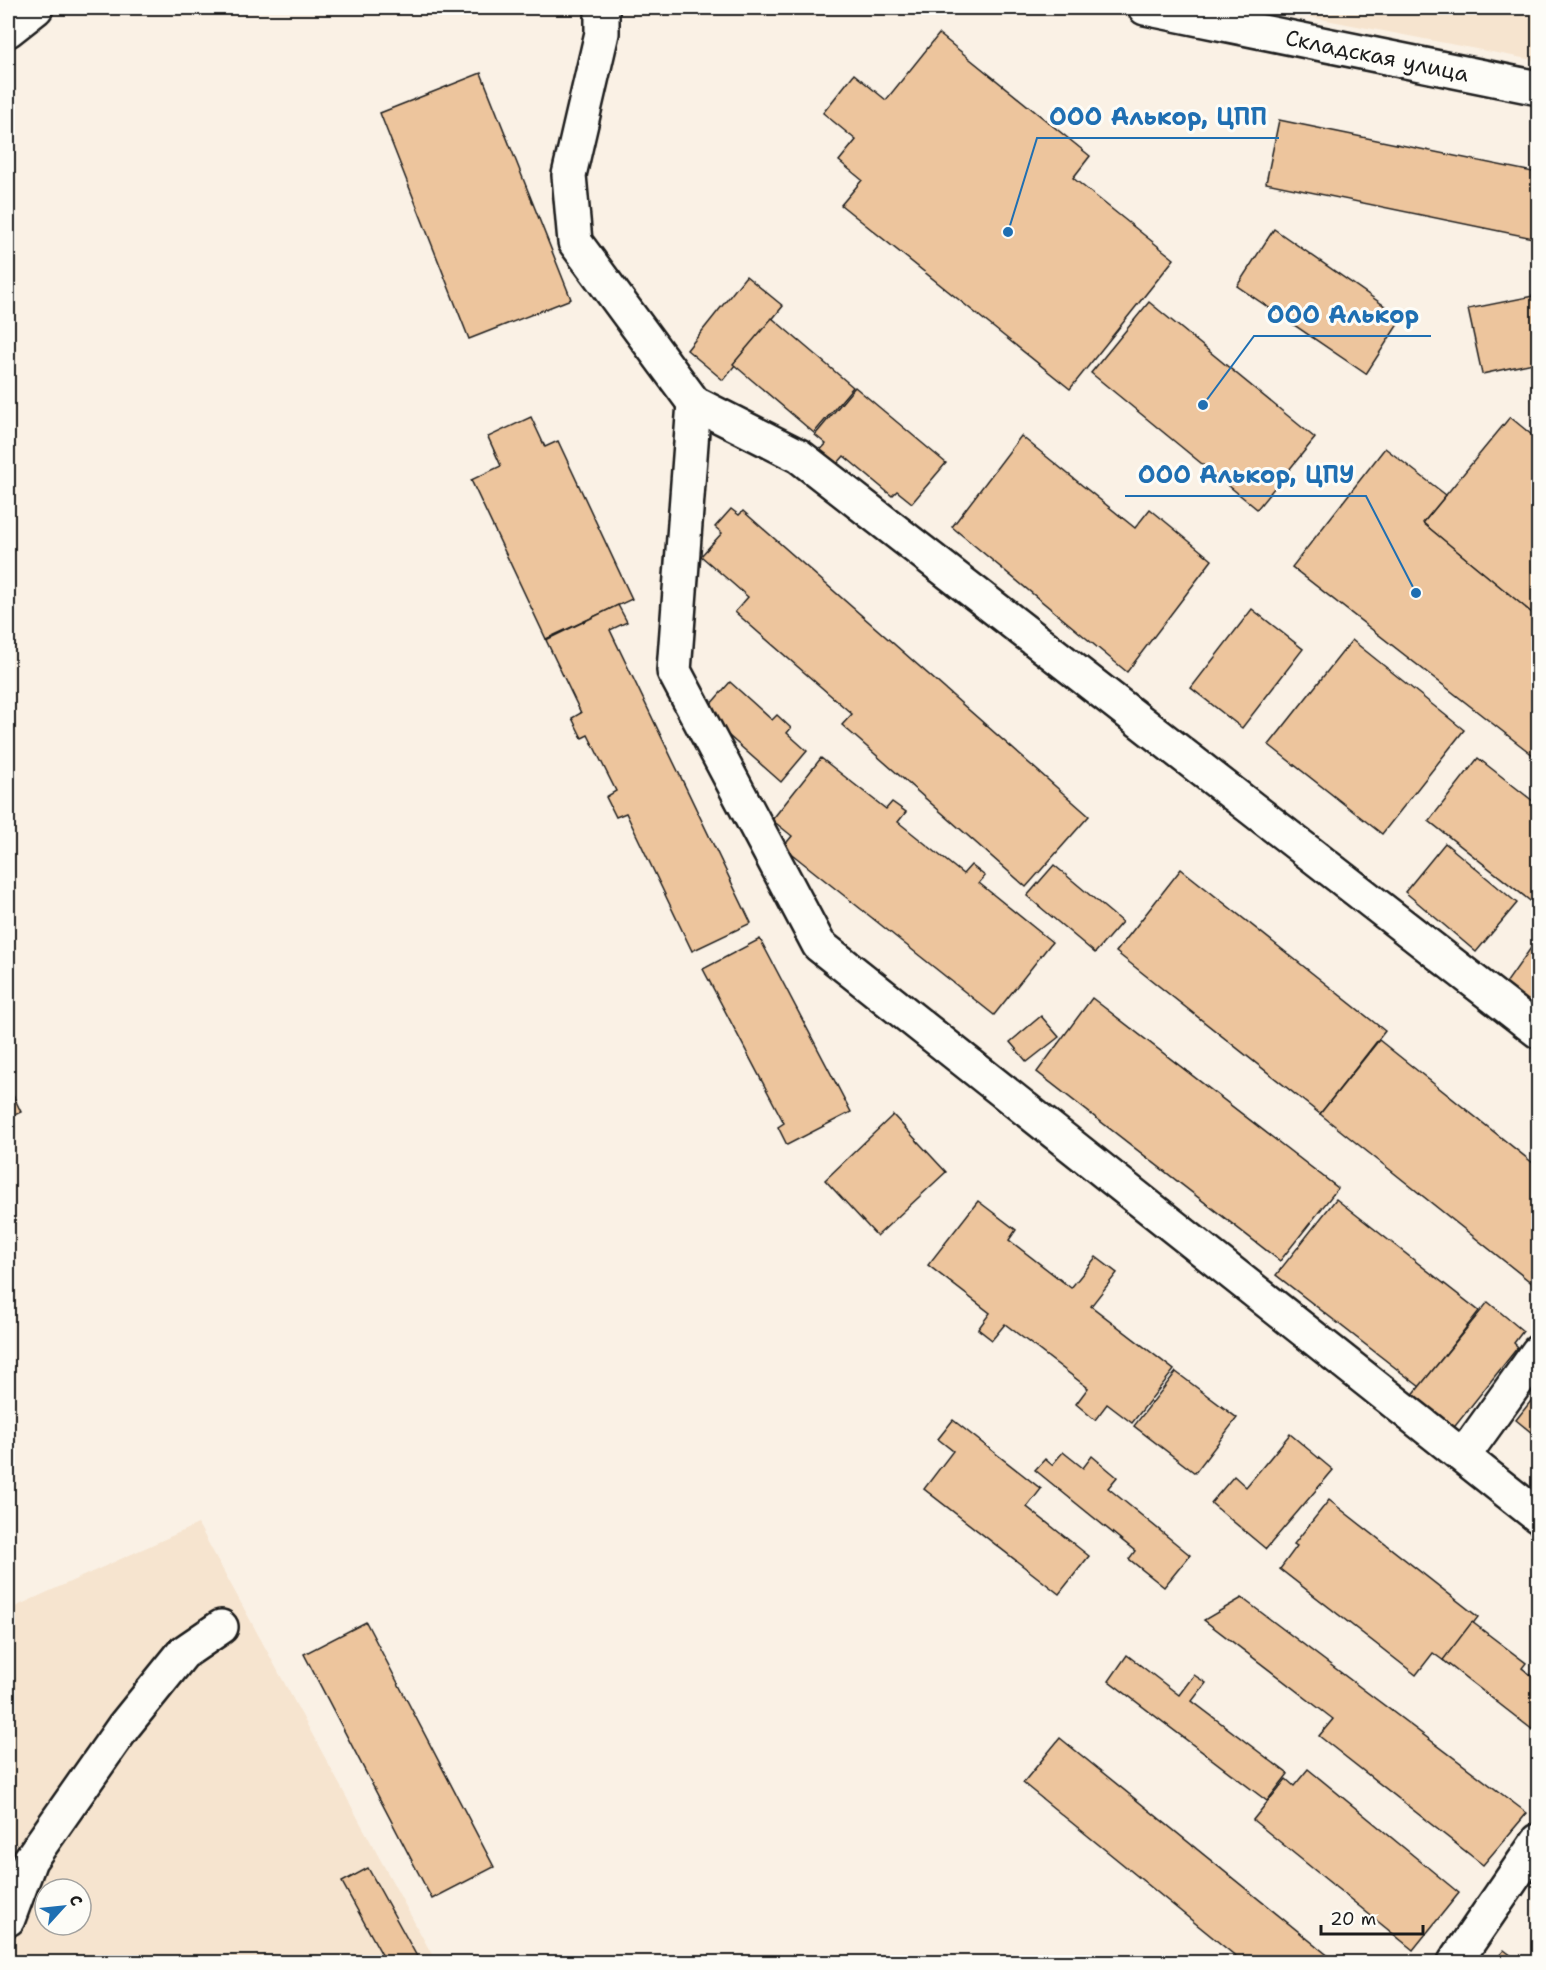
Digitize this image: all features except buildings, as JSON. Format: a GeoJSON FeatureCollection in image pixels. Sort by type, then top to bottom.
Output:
{"type":"FeatureCollection","features":[{"type":"Feature","properties":{"kind":"street"},"geometry":{"type":"LineString","coordinates":[[8,30],[36,8]]}},
{"type":"Feature","properties":{"kind":"street"},"geometry":{"type":"LineString","coordinates":[[602,8],[602,33],[569,175],[575,242],[694,403],[798,456],[1539,1031]]}},
{"type":"Feature","properties":{"kind":"street","name":"Складская улица"},"geometry":{"type":"LineString","coordinates":[[1144,8],[1539,88]]}},
{"type":"Feature","properties":{"kind":"street"},"geometry":{"type":"LineString","coordinates":[[694,403],[674,671],[819,945],[1539,1516]]}},
{"type":"Feature","properties":{"kind":"street"},"geometry":{"type":"LineString","coordinates":[[1464,1455],[1539,1352]]}},
{"type":"Feature","properties":{"kind":"street"},"geometry":{"type":"LineString","coordinates":[[8,1918],[30,1860],[124,1726],[183,1653],[221,1627]]}},
{"type":"Feature","properties":{"kind":"street"},"geometry":{"type":"LineString","coordinates":[[1455,1962],[1537,1848]]}},
{"type":"Feature","properties":{"kind":"shaded area"},"geometry":{"type":"Polygon","coordinates":[[[1264,8],[1538,8],[1538,61],[1264,8]]]}},
{"type":"Feature","properties":{"kind":"shaded area"},"geometry":{"type":"Polygon","coordinates":[[[198,1524],[436,1962],[8,1962],[8,1610],[198,1524]]]}},
{"type":"Feature","properties":{"kind":"place","name":"ООО Алькор, ЦПП"},"geometry":{"type":"Point","coordinates":[1008,232]}},
{"type":"Feature","properties":{"kind":"place","name":"ООО Алькор"},"geometry":{"type":"Point","coordinates":[1203,405]}},
{"type":"Feature","properties":{"kind":"place","name":"ООО Алькор, ЦПУ"},"geometry":{"type":"Point","coordinates":[1416,593]}}]}
